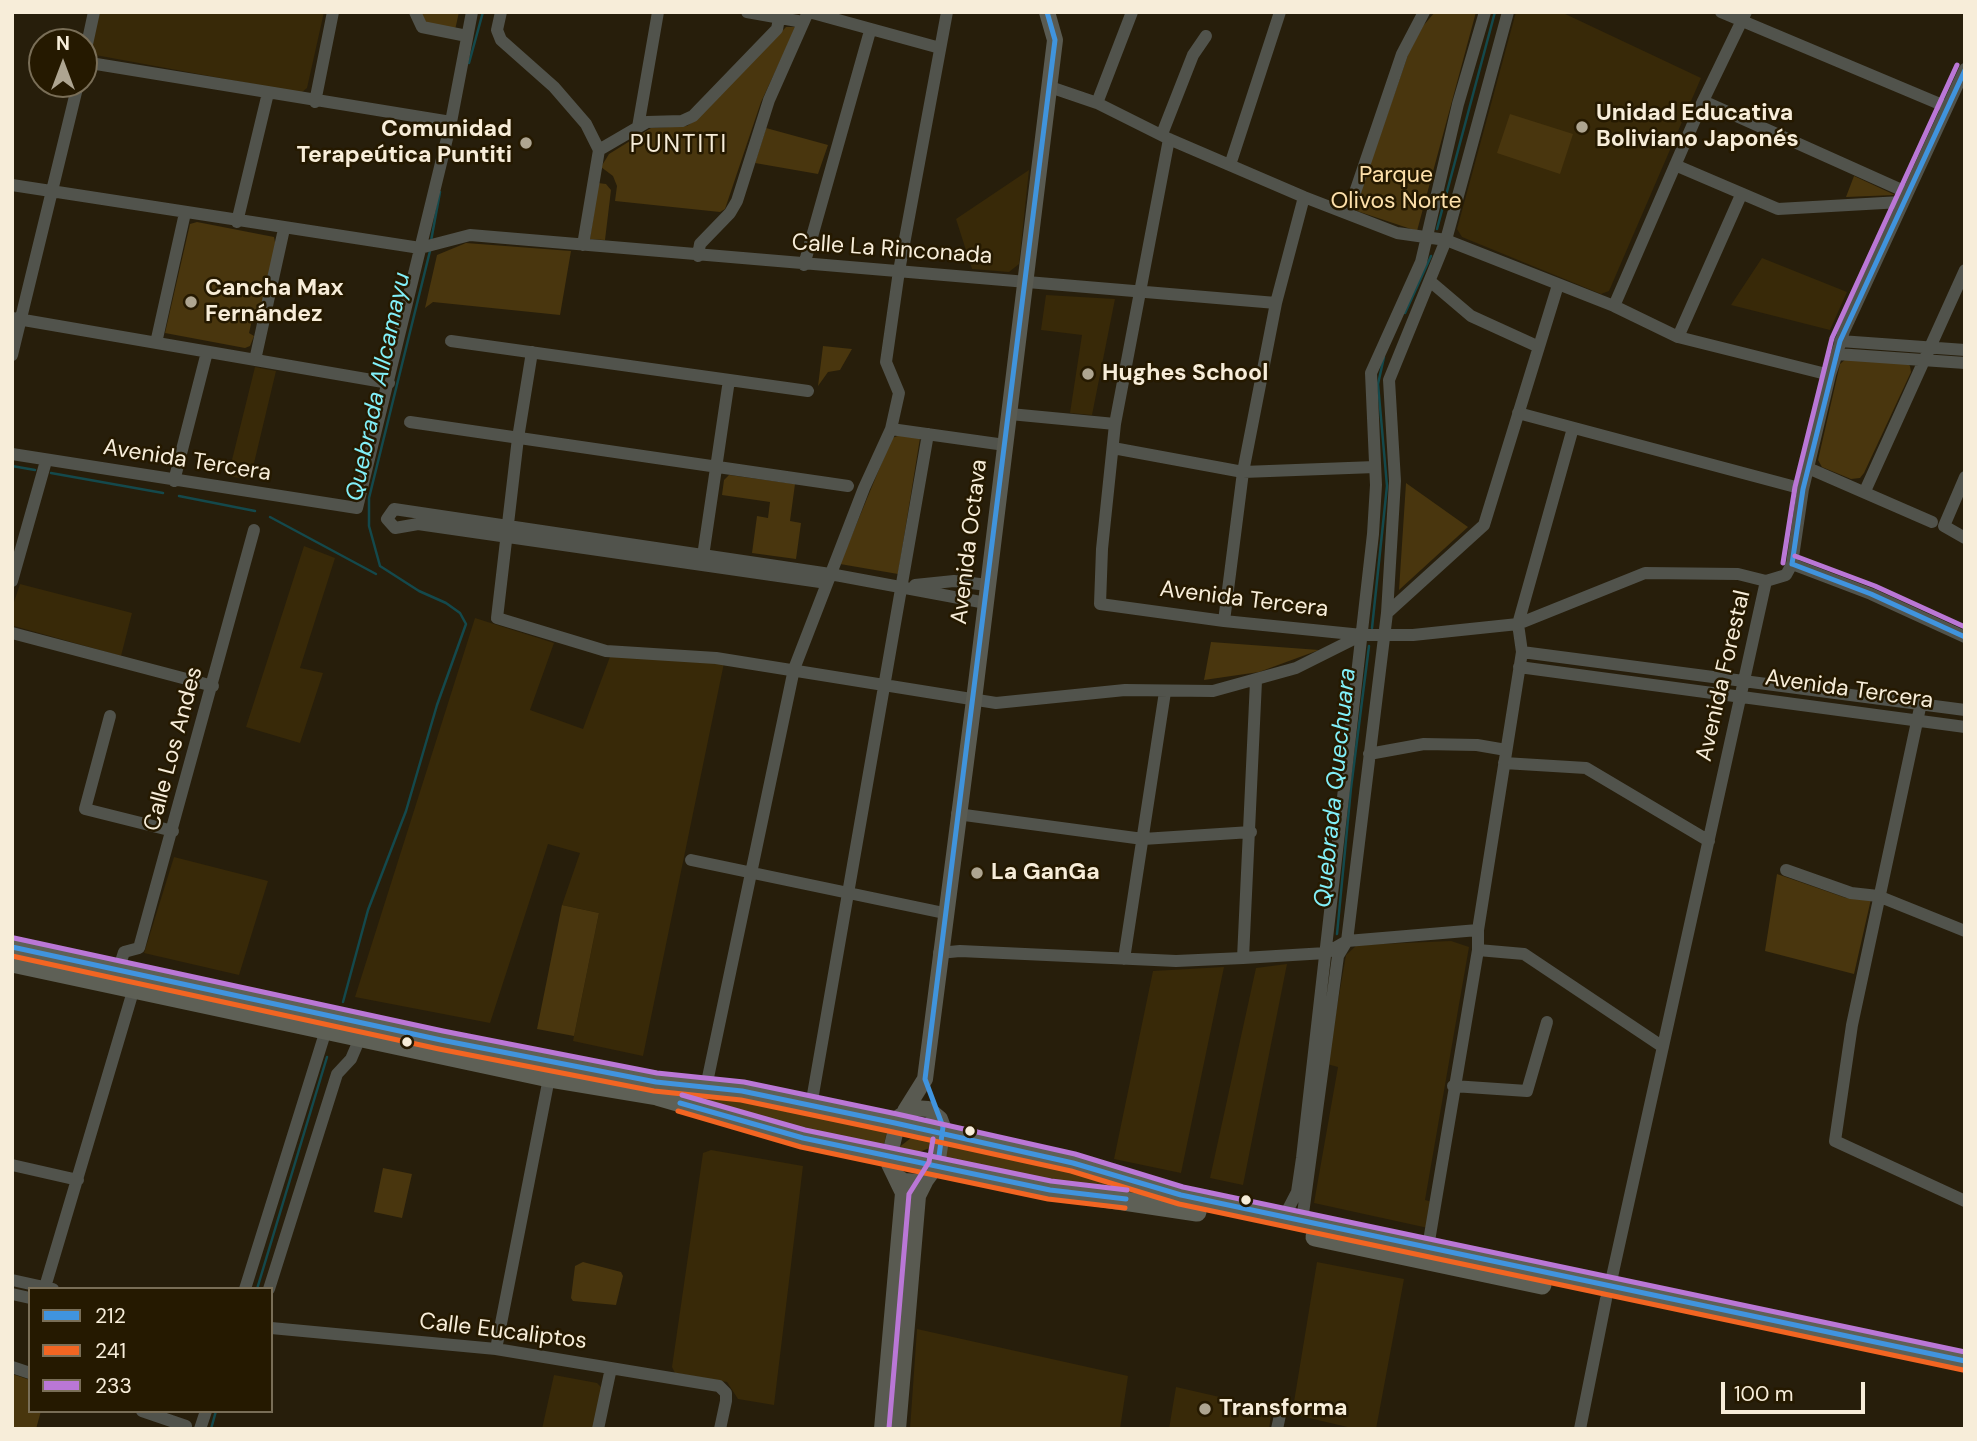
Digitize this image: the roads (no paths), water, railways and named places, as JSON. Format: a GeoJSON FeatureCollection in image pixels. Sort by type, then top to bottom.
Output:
{"type":"FeatureCollection","features":[{"type":"Feature","properties":{"kind":"highway"},"geometry":{"type":"LineString","coordinates":[[12,947],[119,968],[441,1040],[656,1082],[706,1087],[811,1106],[900,1117],[920,1129],[1073,1163],[1169,1192],[1428,1247],[1608,1292],[1965,1374]]}},
{"type":"Feature","properties":{"kind":"highway"},"geometry":{"type":"LineString","coordinates":[[12,963],[549,1078],[657,1096],[803,1138],[890,1151],[914,1160],[932,1172],[1179,1208],[1965,1361]]}},
{"type":"Feature","properties":{"kind":"highway"},"geometry":{"type":"LineString","coordinates":[[890,1151],[900,1138],[920,1129]]}},
{"type":"Feature","properties":{"kind":"highway"},"geometry":{"type":"LineString","coordinates":[[914,1160],[934,1152],[941,1132]]}},
{"type":"Feature","properties":{"kind":"main road","name":"Avenida Octava"},"geometry":{"type":"LineString","coordinates":[[941,1132],[925,1079],[1050,87],[1055,40],[1047,12]]}},
{"type":"Feature","properties":{"kind":"main road","name":"Avenida Octava"},"geometry":{"type":"LineString","coordinates":[[900,1117],[925,1079]]}},
{"type":"Feature","properties":{"kind":"main road"},"geometry":{"type":"LineString","coordinates":[[882,1429],[902,1193],[889,1164],[890,1151],[900,1117],[928,1109],[941,1132],[932,1172],[919,1196],[898,1429]]}},
{"type":"Feature","properties":{"kind":"main road"},"geometry":{"type":"LineString","coordinates":[[896,1176],[911,1183],[932,1172]]}},
{"type":"Feature","properties":{"kind":"street"},"geometry":{"type":"LineString","coordinates":[[315,102],[333,12]]}},
{"type":"Feature","properties":{"kind":"street"},"geometry":{"type":"LineString","coordinates":[[415,12],[422,27],[467,36]]}},
{"type":"Feature","properties":{"kind":"street"},"geometry":{"type":"LineString","coordinates":[[16,319],[389,383],[451,122],[472,12]]}},
{"type":"Feature","properties":{"kind":"street"},"geometry":{"type":"LineString","coordinates":[[501,12],[497,30],[501,40],[554,87],[586,124],[598,150],[583,245]]}},
{"type":"Feature","properties":{"kind":"street"},"geometry":{"type":"LineString","coordinates":[[638,127],[658,12]]}},
{"type":"Feature","properties":{"kind":"street"},"geometry":{"type":"LineString","coordinates":[[747,12],[779,19],[807,16],[940,48]]}},
{"type":"Feature","properties":{"kind":"street"},"geometry":{"type":"LineString","coordinates":[[706,1087],[794,670],[828,578],[891,429],[899,393],[886,362],[899,271],[947,12]]}},
{"type":"Feature","properties":{"kind":"street"},"geometry":{"type":"LineString","coordinates":[[1097,103],[1132,12]]}},
{"type":"Feature","properties":{"kind":"street"},"geometry":{"type":"LineString","coordinates":[[1230,165],[1280,12]]}},
{"type":"Feature","properties":{"kind":"street"},"geometry":{"type":"LineString","coordinates":[[1293,1219],[1373,534],[1375,467],[1371,373],[1421,262],[1458,104],[1485,12]]}},
{"type":"Feature","properties":{"kind":"street"},"geometry":{"type":"LineString","coordinates":[[1293,1219],[1338,956],[1347,941],[1382,635],[1387,613],[1395,481],[1390,380],[1447,240],[1508,12]]}},
{"type":"Feature","properties":{"kind":"street"},"geometry":{"type":"LineString","coordinates":[[1721,12],[1744,17],[1947,107]]}},
{"type":"Feature","properties":{"kind":"street"},"geometry":{"type":"LineString","coordinates":[[1348,214],[1402,54],[1423,13]]}},
{"type":"Feature","properties":{"kind":"street"},"geometry":{"type":"LineString","coordinates":[[698,256],[700,244],[730,213],[737,201],[769,100],[807,16]]}},
{"type":"Feature","properties":{"kind":"street"},"geometry":{"type":"LineString","coordinates":[[1614,306],[1703,102],[1744,17]]}},
{"type":"Feature","properties":{"kind":"street"},"geometry":{"type":"LineString","coordinates":[[598,150],[647,122],[682,121],[692,116],[777,29],[779,19]]}},
{"type":"Feature","properties":{"kind":"street"},"geometry":{"type":"LineString","coordinates":[[804,265],[870,31]]}},
{"type":"Feature","properties":{"kind":"street"},"geometry":{"type":"LineString","coordinates":[[1206,36],[1193,55],[1165,136],[1113,448],[1243,472],[1375,467]]}},
{"type":"Feature","properties":{"kind":"street"},"geometry":{"type":"LineString","coordinates":[[98,63],[315,102],[451,122]]}},
{"type":"Feature","properties":{"kind":"street"},"geometry":{"type":"LineString","coordinates":[[1965,69],[1959,97],[1947,107],[1903,197],[1838,347],[1803,489],[1792,564],[1871,594],[1965,637]]}},
{"type":"Feature","properties":{"kind":"street"},"geometry":{"type":"LineString","coordinates":[[1050,87],[1097,103],[1304,197],[1397,233],[1447,240],[1614,306],[1678,337],[1830,375]]}},
{"type":"Feature","properties":{"kind":"street"},"geometry":{"type":"LineString","coordinates":[[237,222],[268,93]]}},
{"type":"Feature","properties":{"kind":"street"},"geometry":{"type":"LineString","coordinates":[[12,355],[16,319],[74,98]]}},
{"type":"Feature","properties":{"kind":"street"},"geometry":{"type":"LineString","coordinates":[[1703,102],[1903,197]]}},
{"type":"Feature","properties":{"kind":"street"},"geometry":{"type":"LineString","coordinates":[[1675,165],[1778,209],[1903,197]]}},
{"type":"Feature","properties":{"kind":"street","name":"Calle La Rinconada"},"geometry":{"type":"LineString","coordinates":[[12,185],[237,222],[422,247],[470,235],[1276,303]]}},
{"type":"Feature","properties":{"kind":"street"},"geometry":{"type":"LineString","coordinates":[[1678,337],[1741,195]]}},
{"type":"Feature","properties":{"kind":"street"},"geometry":{"type":"LineString","coordinates":[[1224,621],[1243,472],[1276,303],[1304,197]]}},
{"type":"Feature","properties":{"kind":"street"},"geometry":{"type":"LineString","coordinates":[[156,343],[186,213]]}},
{"type":"Feature","properties":{"kind":"street"},"geometry":{"type":"LineString","coordinates":[[254,360],[284,229]]}},
{"type":"Feature","properties":{"kind":"street"},"geometry":{"type":"LineString","coordinates":[[1865,491],[1965,270]]}},
{"type":"Feature","properties":{"kind":"street"},"geometry":{"type":"LineString","coordinates":[[1431,282],[1471,316],[1539,347]]}},
{"type":"Feature","properties":{"kind":"street"},"geometry":{"type":"LineString","coordinates":[[1387,613],[1484,525],[1558,285]]}},
{"type":"Feature","properties":{"kind":"street"},"geometry":{"type":"LineString","coordinates":[[451,341],[808,391]]}},
{"type":"Feature","properties":{"kind":"street"},"geometry":{"type":"LineString","coordinates":[[1838,347],[1928,347],[1965,350]]}},
{"type":"Feature","properties":{"kind":"street"},"geometry":{"type":"LineString","coordinates":[[1838,347],[1923,360],[1965,363]]}},
{"type":"Feature","properties":{"kind":"street"},"geometry":{"type":"LineString","coordinates":[[174,481],[207,352]]}},
{"type":"Feature","properties":{"kind":"street"},"geometry":{"type":"LineString","coordinates":[[532,352],[518,438],[497,618],[606,651],[716,658],[996,703],[1125,690],[1213,691],[1296,668],[1362,635]]}},
{"type":"Feature","properties":{"kind":"street"},"geometry":{"type":"LineString","coordinates":[[702,560],[729,380]]}},
{"type":"Feature","properties":{"kind":"street","name":"Avenida Tercera"},"geometry":{"type":"LineString","coordinates":[[12,454],[357,508],[389,383]]}},
{"type":"Feature","properties":{"kind":"street"},"geometry":{"type":"LineString","coordinates":[[1518,413],[1803,489]]}},
{"type":"Feature","properties":{"kind":"street"},"geometry":{"type":"LineString","coordinates":[[1010,414],[1115,424]]}},
{"type":"Feature","properties":{"kind":"street"},"geometry":{"type":"LineString","coordinates":[[410,422],[848,486]]}},
{"type":"Feature","properties":{"kind":"street"},"geometry":{"type":"LineString","coordinates":[[1428,1247],[1478,950],[1478,930],[1522,652],[1518,624],[1573,428]]}},
{"type":"Feature","properties":{"kind":"street"},"geometry":{"type":"LineString","coordinates":[[891,429],[1005,445]]}},
{"type":"Feature","properties":{"kind":"street"},"geometry":{"type":"LineString","coordinates":[[811,1106],[928,435]]}},
{"type":"Feature","properties":{"kind":"street","name":"Avenida Tercera"},"geometry":{"type":"LineString","coordinates":[[1113,448],[1100,604],[1224,621],[1382,635],[1518,624],[1645,573],[1738,574],[1766,581]]}},
{"type":"Feature","properties":{"kind":"street"},"geometry":{"type":"LineString","coordinates":[[12,581],[46,461]]}},
{"type":"Feature","properties":{"kind":"street"},"geometry":{"type":"LineString","coordinates":[[1808,468],[1931,522]]}},
{"type":"Feature","properties":{"kind":"street"},"geometry":{"type":"LineString","coordinates":[[1965,477],[1944,526],[1965,538]]}},
{"type":"Feature","properties":{"kind":"street"},"geometry":{"type":"LineString","coordinates":[[507,531],[418,524],[396,528],[387,520],[394,509],[507,531],[900,586],[986,603]]}},
{"type":"Feature","properties":{"kind":"street","name":"Calle Los Andes"},"geometry":{"type":"LineString","coordinates":[[119,968],[124,952],[139,947],[254,530]]}},
{"type":"Feature","properties":{"kind":"street","name":"Avenida Forestal"},"geometry":{"type":"LineString","coordinates":[[1580,1429],[1766,581],[1786,575],[1792,564]]}},
{"type":"Feature","properties":{"kind":"street"},"geometry":{"type":"LineString","coordinates":[[900,586],[954,581],[988,585]]}},
{"type":"Feature","properties":{"kind":"street"},"geometry":{"type":"LineString","coordinates":[[12,633],[213,686]]}},
{"type":"Feature","properties":{"kind":"street","name":"Avenida Tercera"},"geometry":{"type":"LineString","coordinates":[[1522,652],[1965,710]]}},
{"type":"Feature","properties":{"kind":"street","name":"Avenida Tercera"},"geometry":{"type":"LineString","coordinates":[[1519,667],[1965,727]]}},
{"type":"Feature","properties":{"kind":"street"},"geometry":{"type":"LineString","coordinates":[[1243,958],[1256,681]]}},
{"type":"Feature","properties":{"kind":"street"},"geometry":{"type":"LineString","coordinates":[[1124,959],[1165,692]]}},
{"type":"Feature","properties":{"kind":"street"},"geometry":{"type":"LineString","coordinates":[[1921,703],[1852,1025],[1835,1141],[1965,1201]]}},
{"type":"Feature","properties":{"kind":"street"},"geometry":{"type":"LineString","coordinates":[[110,716],[85,809],[173,831]]}},
{"type":"Feature","properties":{"kind":"street"},"geometry":{"type":"LineString","coordinates":[[1369,754],[1424,744],[1476,745],[1505,757],[1586,768],[1709,841]]}},
{"type":"Feature","properties":{"kind":"street"},"geometry":{"type":"LineString","coordinates":[[957,814],[1143,839],[1251,832]]}},
{"type":"Feature","properties":{"kind":"street"},"geometry":{"type":"LineString","coordinates":[[691,860],[944,913]]}},
{"type":"Feature","properties":{"kind":"street"},"geometry":{"type":"LineString","coordinates":[[1786,870],[1851,893],[1878,896],[1965,931]]}},
{"type":"Feature","properties":{"kind":"street"},"geometry":{"type":"LineString","coordinates":[[939,953],[960,951],[1124,959],[1243,958],[1326,953],[1347,941],[1478,930]]}},
{"type":"Feature","properties":{"kind":"street"},"geometry":{"type":"LineString","coordinates":[[1478,950],[1524,954],[1663,1047]]}},
{"type":"Feature","properties":{"kind":"street"},"geometry":{"type":"LineString","coordinates":[[49,1287],[134,988]]}},
{"type":"Feature","properties":{"kind":"street"},"geometry":{"type":"LineString","coordinates":[[1453,1086],[1527,1091],[1546,1021]]}},
{"type":"Feature","properties":{"kind":"street"},"geometry":{"type":"LineString","coordinates":[[246,1287],[326,1030]]}},
{"type":"Feature","properties":{"kind":"street"},"geometry":{"type":"LineString","coordinates":[[270,1287],[337,1074],[351,1059],[360,1038]]}},
{"type":"Feature","properties":{"kind":"street"},"geometry":{"type":"LineString","coordinates":[[496,1349],[549,1078]]}},
{"type":"Feature","properties":{"kind":"street"},"geometry":{"type":"LineString","coordinates":[[12,1165],[78,1180]]}},
{"type":"Feature","properties":{"kind":"street"},"geometry":{"type":"LineString","coordinates":[[12,1280],[44,1287]]}},
{"type":"Feature","properties":{"kind":"street","name":"Calle Eucaliptos"},"geometry":{"type":"LineString","coordinates":[[273,1328],[496,1349],[719,1386],[726,1393],[720,1429]]}},
{"type":"Feature","properties":{"kind":"street"},"geometry":{"type":"LineString","coordinates":[[598,1429],[611,1368]]}},
{"type":"Feature","properties":{"kind":"street"},"geometry":{"type":"LineString","coordinates":[[148,1413],[186,1426]]}},
{"type":"Feature","properties":{"kind":"waterway","name":"Quebrada Allcamayu"},"geometry":{"type":"LineString","coordinates":[[469,63],[483,12]]}},
{"type":"Feature","properties":{"kind":"waterway","name":"Quebrada Quechuara"},"geometry":{"type":"LineString","coordinates":[[1437,229],[1495,12]]}},
{"type":"Feature","properties":{"kind":"waterway","name":"Quebrada Allcamayu"},"geometry":{"type":"LineString","coordinates":[[431,241],[440,192]]}},
{"type":"Feature","properties":{"kind":"waterway","name":"Quebrada Allcamayu"},"geometry":{"type":"LineString","coordinates":[[343,1002],[368,910],[406,811],[437,705],[466,624],[460,613],[446,603],[419,591],[380,566],[369,526],[369,498],[430,251]]}},
{"type":"Feature","properties":{"kind":"waterway","name":"Quebrada Quechuara"},"geometry":{"type":"LineString","coordinates":[[1405,313],[1431,256]]}},
{"type":"Feature","properties":{"kind":"waterway","name":"Quebrada Quechuara"},"geometry":{"type":"LineString","coordinates":[[1372,628],[1387,486],[1378,384],[1384,357]]}},
{"type":"Feature","properties":{"kind":"waterway"},"geometry":{"type":"LineString","coordinates":[[12,466],[35,470]]}},
{"type":"Feature","properties":{"kind":"waterway"},"geometry":{"type":"LineString","coordinates":[[51,473],[163,493]]}},
{"type":"Feature","properties":{"kind":"waterway"},"geometry":{"type":"LineString","coordinates":[[179,496],[255,511]]}},
{"type":"Feature","properties":{"kind":"waterway"},"geometry":{"type":"LineString","coordinates":[[270,517],[376,574]]}},
{"type":"Feature","properties":{"kind":"waterway","name":"Quebrada Quechuara"},"geometry":{"type":"LineString","coordinates":[[1337,934],[1351,788],[1369,646]]}},
{"type":"Feature","properties":{"kind":"waterway","name":"Quebrada Allcamayu"},"geometry":{"type":"LineString","coordinates":[[258,1287],[327,1057]]}},
{"type":"Feature","properties":{"kind":"waterway","name":"Quebrada Allcamayu"},"geometry":{"type":"LineString","coordinates":[[211,1429],[215,1413]]}},
{"type":"Feature","properties":{"kind":"place","name":"Unidad Educativa Boliviano Japonés"},"geometry":{"type":"Point","coordinates":[1582,127]}},
{"type":"Feature","properties":{"kind":"place","name":"Comunidad Terapeútica Puntiti"},"geometry":{"type":"Point","coordinates":[526,143]}},
{"type":"Feature","properties":{"kind":"place","name":"Cancha Max Fernández"},"geometry":{"type":"Point","coordinates":[191,302]}},
{"type":"Feature","properties":{"kind":"place","name":"Hughes School"},"geometry":{"type":"Point","coordinates":[1088,374]}},
{"type":"Feature","properties":{"kind":"place","name":"La GanGa"},"geometry":{"type":"Point","coordinates":[977,873]}},
{"type":"Feature","properties":{"kind":"place","name":"Transforma"},"geometry":{"type":"Point","coordinates":[1205,1409]}},
{"type":"Feature","properties":{"kind":"district","name":"PUNTITI"},"geometry":{"type":"Point","coordinates":[679,146]}},
{"type":"Feature","properties":{"kind":"park label","name":"Parque Olivos Norte"},"geometry":{"type":"Point","coordinates":[1396,189]}}]}
